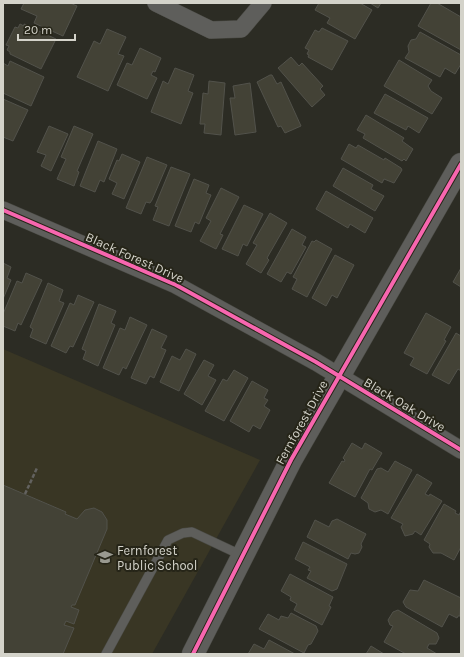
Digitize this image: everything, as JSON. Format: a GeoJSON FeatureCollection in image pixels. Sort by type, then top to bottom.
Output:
{"type":"FeatureCollection","features":[{"type":"Feature","properties":{"kind":"street"},"geometry":{"type":"LineString","coordinates":[[156,3],[211,30],[241,28],[263,3]]}},
{"type":"Feature","properties":{"kind":"street","name":"Fernforest Drive"},"geometry":{"type":"LineString","coordinates":[[193,654],[291,460],[461,164]]}},
{"type":"Feature","properties":{"kind":"street","name":"Black Forest Drive"},"geometry":{"type":"LineString","coordinates":[[3,210],[176,285],[339,376]]}},
{"type":"Feature","properties":{"kind":"street","name":"Black Oak Drive"},"geometry":{"type":"LineString","coordinates":[[339,376],[461,450]]}},
{"type":"Feature","properties":{"kind":"lane"},"geometry":{"type":"LineString","coordinates":[[106,654],[168,540],[183,532],[192,532],[243,556]]}},
{"type":"Feature","properties":{"kind":"path"},"geometry":{"type":"LineString","coordinates":[[25,494],[37,468]]}},
{"type":"Feature","properties":{"kind":"shaded area","name":"Fernforest Public School"},"geometry":{"type":"Polygon","coordinates":[[[3,349],[260,460],[152,654],[3,654],[3,349]]]}},
{"type":"Feature","properties":{"kind":"building"},"geometry":{"type":"Polygon","coordinates":[[[24,3],[70,3],[77,6],[63,36],[34,23],[37,16],[21,9],[24,3]]]}},
{"type":"Feature","properties":{"kind":"building"},"geometry":{"type":"Polygon","coordinates":[[[319,3],[360,3],[372,10],[355,39],[327,23],[330,18],[315,10],[319,3]]]}},
{"type":"Feature","properties":{"kind":"building"},"geometry":{"type":"Polygon","coordinates":[[[370,3],[381,3],[378,8],[370,3]]]}},
{"type":"Feature","properties":{"kind":"building"},"geometry":{"type":"Polygon","coordinates":[[[431,3],[437,3],[461,17],[461,50],[418,26],[431,3]]]}},
{"type":"Feature","properties":{"kind":"building"},"geometry":{"type":"Polygon","coordinates":[[[20,24],[24,26],[24,24],[56,39],[41,69],[10,54],[7,50],[9,46],[6,45],[15,27],[18,28],[20,24]]]}},
{"type":"Feature","properties":{"kind":"building"},"geometry":{"type":"Polygon","coordinates":[[[322,28],[348,41],[332,70],[308,57],[309,55],[307,54],[309,50],[305,48],[315,30],[319,32],[322,28]]]}},
{"type":"Feature","properties":{"kind":"building"},"geometry":{"type":"Polygon","coordinates":[[[107,29],[126,37],[118,54],[124,56],[108,91],[77,77],[94,41],[100,44],[107,29]]]}},
{"type":"Feature","properties":{"kind":"building"},"geometry":{"type":"Polygon","coordinates":[[[420,32],[461,55],[461,64],[455,74],[445,68],[440,77],[405,58],[409,52],[408,46],[411,40],[416,39],[420,32]]]}},
{"type":"Feature","properties":{"kind":"building"},"geometry":{"type":"Polygon","coordinates":[[[140,48],[161,58],[155,72],[153,71],[151,75],[157,78],[147,99],[117,85],[127,63],[132,65],[140,48]]]}},
{"type":"Feature","properties":{"kind":"building"},"geometry":{"type":"Polygon","coordinates":[[[291,57],[299,66],[302,63],[323,86],[320,89],[325,95],[312,107],[278,68],[291,57]]]}},
{"type":"Feature","properties":{"kind":"building"},"geometry":{"type":"Polygon","coordinates":[[[399,60],[432,80],[428,86],[431,91],[442,98],[432,114],[384,86],[399,60]]]}},
{"type":"Feature","properties":{"kind":"building"},"geometry":{"type":"Polygon","coordinates":[[[10,61],[44,77],[31,106],[3,93],[3,63],[8,66],[10,61]]]}},
{"type":"Feature","properties":{"kind":"building"},"geometry":{"type":"Polygon","coordinates":[[[175,68],[194,75],[188,91],[193,93],[181,124],[151,112],[163,81],[168,84],[175,68]]]}},
{"type":"Feature","properties":{"kind":"building"},"geometry":{"type":"Polygon","coordinates":[[[272,75],[277,84],[281,82],[301,126],[285,133],[281,126],[278,127],[257,82],[272,75]]]}},
{"type":"Feature","properties":{"kind":"building"},"geometry":{"type":"Polygon","coordinates":[[[209,81],[225,83],[221,135],[204,133],[205,124],[200,124],[203,93],[208,94],[209,81]]]}},
{"type":"Feature","properties":{"kind":"building"},"geometry":{"type":"Polygon","coordinates":[[[250,83],[256,132],[235,135],[230,98],[235,98],[233,86],[250,83]]]}},
{"type":"Feature","properties":{"kind":"building"},"geometry":{"type":"Polygon","coordinates":[[[385,94],[428,118],[419,133],[408,126],[406,130],[374,113],[385,94]]]}},
{"type":"Feature","properties":{"kind":"building"},"geometry":{"type":"Polygon","coordinates":[[[3,99],[28,110],[13,141],[3,137],[3,99]]]}},
{"type":"Feature","properties":{"kind":"building"},"geometry":{"type":"Polygon","coordinates":[[[366,115],[404,138],[402,141],[413,149],[406,161],[404,159],[402,161],[363,138],[365,134],[357,130],[366,115]]]}},
{"type":"Feature","properties":{"kind":"building"},"geometry":{"type":"Polygon","coordinates":[[[49,126],[68,134],[51,171],[41,166],[46,155],[37,152],[49,126]]]}},
{"type":"Feature","properties":{"kind":"building"},"geometry":{"type":"Polygon","coordinates":[[[74,126],[93,134],[77,171],[79,172],[74,186],[57,179],[66,159],[61,157],[74,126]]]}},
{"type":"Feature","properties":{"kind":"building"},"geometry":{"type":"Polygon","coordinates":[[[98,141],[117,149],[104,182],[100,180],[95,192],[80,186],[98,141]]]}},
{"type":"Feature","properties":{"kind":"building"},"geometry":{"type":"Polygon","coordinates":[[[349,144],[356,148],[358,145],[384,160],[385,158],[401,168],[402,170],[394,183],[384,179],[382,183],[341,159],[349,144]]]}},
{"type":"Feature","properties":{"kind":"building"},"geometry":{"type":"Polygon","coordinates":[[[122,154],[140,162],[124,199],[112,194],[117,183],[109,179],[117,160],[119,161],[122,154]]]}},
{"type":"Feature","properties":{"kind":"building"},"geometry":{"type":"Polygon","coordinates":[[[147,157],[167,165],[152,200],[150,203],[146,202],[141,214],[126,208],[147,157]]]}},
{"type":"Feature","properties":{"kind":"building"},"geometry":{"type":"Polygon","coordinates":[[[171,167],[190,174],[169,226],[153,220],[158,207],[155,206],[171,167]]]}},
{"type":"Feature","properties":{"kind":"building"},"geometry":{"type":"Polygon","coordinates":[[[343,168],[373,185],[371,189],[384,196],[375,211],[333,186],[343,168]]]}},
{"type":"Feature","properties":{"kind":"building"},"geometry":{"type":"Polygon","coordinates":[[[194,179],[209,185],[206,193],[211,195],[199,224],[195,222],[191,232],[175,226],[194,179]]]}},
{"type":"Feature","properties":{"kind":"building"},"geometry":{"type":"Polygon","coordinates":[[[221,188],[239,197],[220,234],[223,235],[216,249],[200,241],[211,221],[206,218],[221,188]]]}},
{"type":"Feature","properties":{"kind":"building"},"geometry":{"type":"Polygon","coordinates":[[[326,191],[373,218],[365,233],[350,224],[348,228],[316,209],[326,191]]]}},
{"type":"Feature","properties":{"kind":"building"},"geometry":{"type":"Polygon","coordinates":[[[244,205],[263,214],[247,246],[243,244],[238,256],[222,249],[244,205]]]}},
{"type":"Feature","properties":{"kind":"building"},"geometry":{"type":"Polygon","coordinates":[[[270,213],[287,223],[267,258],[269,260],[261,273],[246,264],[257,245],[253,243],[270,213]]]}},
{"type":"Feature","properties":{"kind":"building"},"geometry":{"type":"Polygon","coordinates":[[[292,229],[306,237],[302,245],[306,247],[291,274],[287,272],[281,282],[267,274],[292,229]]]}},
{"type":"Feature","properties":{"kind":"building"},"geometry":{"type":"Polygon","coordinates":[[[316,240],[332,249],[307,297],[292,289],[297,279],[293,277],[312,241],[314,242],[316,240]]]}},
{"type":"Feature","properties":{"kind":"building"},"geometry":{"type":"Polygon","coordinates":[[[335,255],[354,265],[337,298],[332,295],[326,306],[312,298],[335,255]]]}},
{"type":"Feature","properties":{"kind":"building"},"geometry":{"type":"Polygon","coordinates":[[[3,263],[11,267],[7,278],[11,280],[3,299],[3,263]]]}},
{"type":"Feature","properties":{"kind":"building"},"geometry":{"type":"Polygon","coordinates":[[[461,268],[461,287],[453,282],[461,268]]]}},
{"type":"Feature","properties":{"kind":"building"},"geometry":{"type":"Polygon","coordinates":[[[26,273],[42,280],[21,325],[18,323],[15,331],[3,326],[3,314],[17,281],[22,283],[26,273]]]}},
{"type":"Feature","properties":{"kind":"building"},"geometry":{"type":"Polygon","coordinates":[[[48,283],[63,290],[59,301],[64,303],[46,344],[30,337],[33,329],[30,327],[48,283]]]}},
{"type":"Feature","properties":{"kind":"building"},"geometry":{"type":"Polygon","coordinates":[[[78,295],[94,302],[73,347],[70,346],[66,353],[51,346],[70,303],[74,305],[78,295]]]}},
{"type":"Feature","properties":{"kind":"building"},"geometry":{"type":"Polygon","coordinates":[[[99,304],[116,311],[111,323],[115,325],[98,366],[83,359],[86,351],[82,349],[99,304]]]}},
{"type":"Feature","properties":{"kind":"building"},"geometry":{"type":"Polygon","coordinates":[[[426,313],[451,327],[444,340],[446,341],[427,374],[410,365],[414,358],[404,353],[426,313]]]}},
{"type":"Feature","properties":{"kind":"building"},"geometry":{"type":"Polygon","coordinates":[[[130,317],[147,325],[126,369],[123,367],[119,375],[103,368],[120,328],[125,330],[130,317]]]}},
{"type":"Feature","properties":{"kind":"building"},"geometry":{"type":"Polygon","coordinates":[[[152,329],[167,336],[161,348],[166,350],[154,378],[150,376],[146,384],[131,378],[152,329]]]}},
{"type":"Feature","properties":{"kind":"building"},"geometry":{"type":"Polygon","coordinates":[[[456,333],[461,336],[461,371],[458,369],[449,384],[432,375],[456,333]]]}},
{"type":"Feature","properties":{"kind":"building"},"geometry":{"type":"Polygon","coordinates":[[[186,349],[196,354],[179,391],[160,382],[172,356],[180,360],[186,349]]]}},
{"type":"Feature","properties":{"kind":"building"},"geometry":{"type":"Polygon","coordinates":[[[204,360],[214,365],[208,376],[216,380],[202,405],[184,394],[204,360]]]}},
{"type":"Feature","properties":{"kind":"building"},"geometry":{"type":"Polygon","coordinates":[[[234,370],[248,378],[224,421],[205,411],[223,379],[227,381],[234,370]]]}},
{"type":"Feature","properties":{"kind":"building"},"geometry":{"type":"Polygon","coordinates":[[[252,381],[268,390],[264,398],[268,400],[264,406],[270,410],[260,429],[253,425],[249,432],[230,421],[252,381]]]}},
{"type":"Feature","properties":{"kind":"building"},"geometry":{"type":"Polygon","coordinates":[[[352,443],[362,449],[365,443],[382,453],[372,470],[370,469],[355,497],[329,483],[342,461],[344,462],[345,460],[343,458],[352,443]]]}},
{"type":"Feature","properties":{"kind":"building"},"geometry":{"type":"Polygon","coordinates":[[[395,461],[412,470],[388,514],[381,510],[375,512],[369,509],[368,503],[361,498],[377,469],[381,468],[388,472],[395,461]]]}},
{"type":"Feature","properties":{"kind":"building"},"geometry":{"type":"Polygon","coordinates":[[[417,474],[432,483],[425,494],[429,496],[430,494],[442,501],[421,535],[415,531],[413,534],[405,536],[401,527],[403,524],[391,518],[417,474]]]}},
{"type":"Feature","properties":{"kind":"building"},"geometry":{"type":"Polygon","coordinates":[[[3,485],[66,512],[65,514],[77,519],[85,510],[94,508],[102,512],[107,520],[107,529],[75,605],[72,605],[71,607],[79,610],[74,624],[66,621],[64,625],[74,628],[63,654],[3,654],[3,485]]]}},
{"type":"Feature","properties":{"kind":"building"},"geometry":{"type":"Polygon","coordinates":[[[444,504],[456,511],[455,513],[459,515],[461,511],[461,547],[454,560],[441,553],[433,553],[429,547],[430,544],[424,540],[444,504]]]}},
{"type":"Feature","properties":{"kind":"building"},"geometry":{"type":"Polygon","coordinates":[[[337,519],[366,534],[361,544],[362,547],[359,553],[351,553],[348,559],[307,537],[315,520],[329,527],[332,521],[337,519]]]}},
{"type":"Feature","properties":{"kind":"building"},"geometry":{"type":"Polygon","coordinates":[[[303,542],[347,564],[337,589],[332,591],[307,578],[311,571],[308,570],[310,567],[295,559],[303,542]]]}},
{"type":"Feature","properties":{"kind":"building"},"geometry":{"type":"Polygon","coordinates":[[[290,574],[333,597],[329,606],[331,607],[322,625],[294,610],[297,604],[290,600],[291,597],[281,591],[290,574]]]}},
{"type":"Feature","properties":{"kind":"building"},"geometry":{"type":"Polygon","coordinates":[[[424,580],[461,598],[460,616],[457,618],[449,614],[442,627],[406,607],[403,602],[410,590],[418,591],[424,580]]]}},
{"type":"Feature","properties":{"kind":"building"},"geometry":{"type":"Polygon","coordinates":[[[398,610],[437,633],[439,638],[436,644],[429,644],[427,648],[437,654],[406,654],[384,642],[393,626],[390,625],[388,620],[393,612],[398,610]]]}},
{"type":"Feature","properties":{"kind":"building"},"geometry":{"type":"Polygon","coordinates":[[[291,613],[316,626],[318,631],[304,653],[259,629],[268,614],[279,620],[281,616],[288,618],[291,613]]]}},
{"type":"Feature","properties":{"kind":"building"},"geometry":{"type":"Polygon","coordinates":[[[269,640],[295,654],[248,654],[254,644],[264,649],[269,640]]]}},
{"type":"Feature","properties":{"kind":"building"},"geometry":{"type":"Polygon","coordinates":[[[371,646],[384,654],[366,654],[371,646]]]}},
{"type":"Feature","properties":{"kind":"cycle path"},"geometry":{"type":"LineString","coordinates":[[193,654],[291,460],[461,164]]}},
{"type":"Feature","properties":{"kind":"cycle path"},"geometry":{"type":"LineString","coordinates":[[3,210],[176,285],[316,362],[461,450]]}},
{"type":"Feature","properties":{"kind":"place","name":"Fernforest Public School"},"geometry":{"type":"Point","coordinates":[105,557]}}]}
